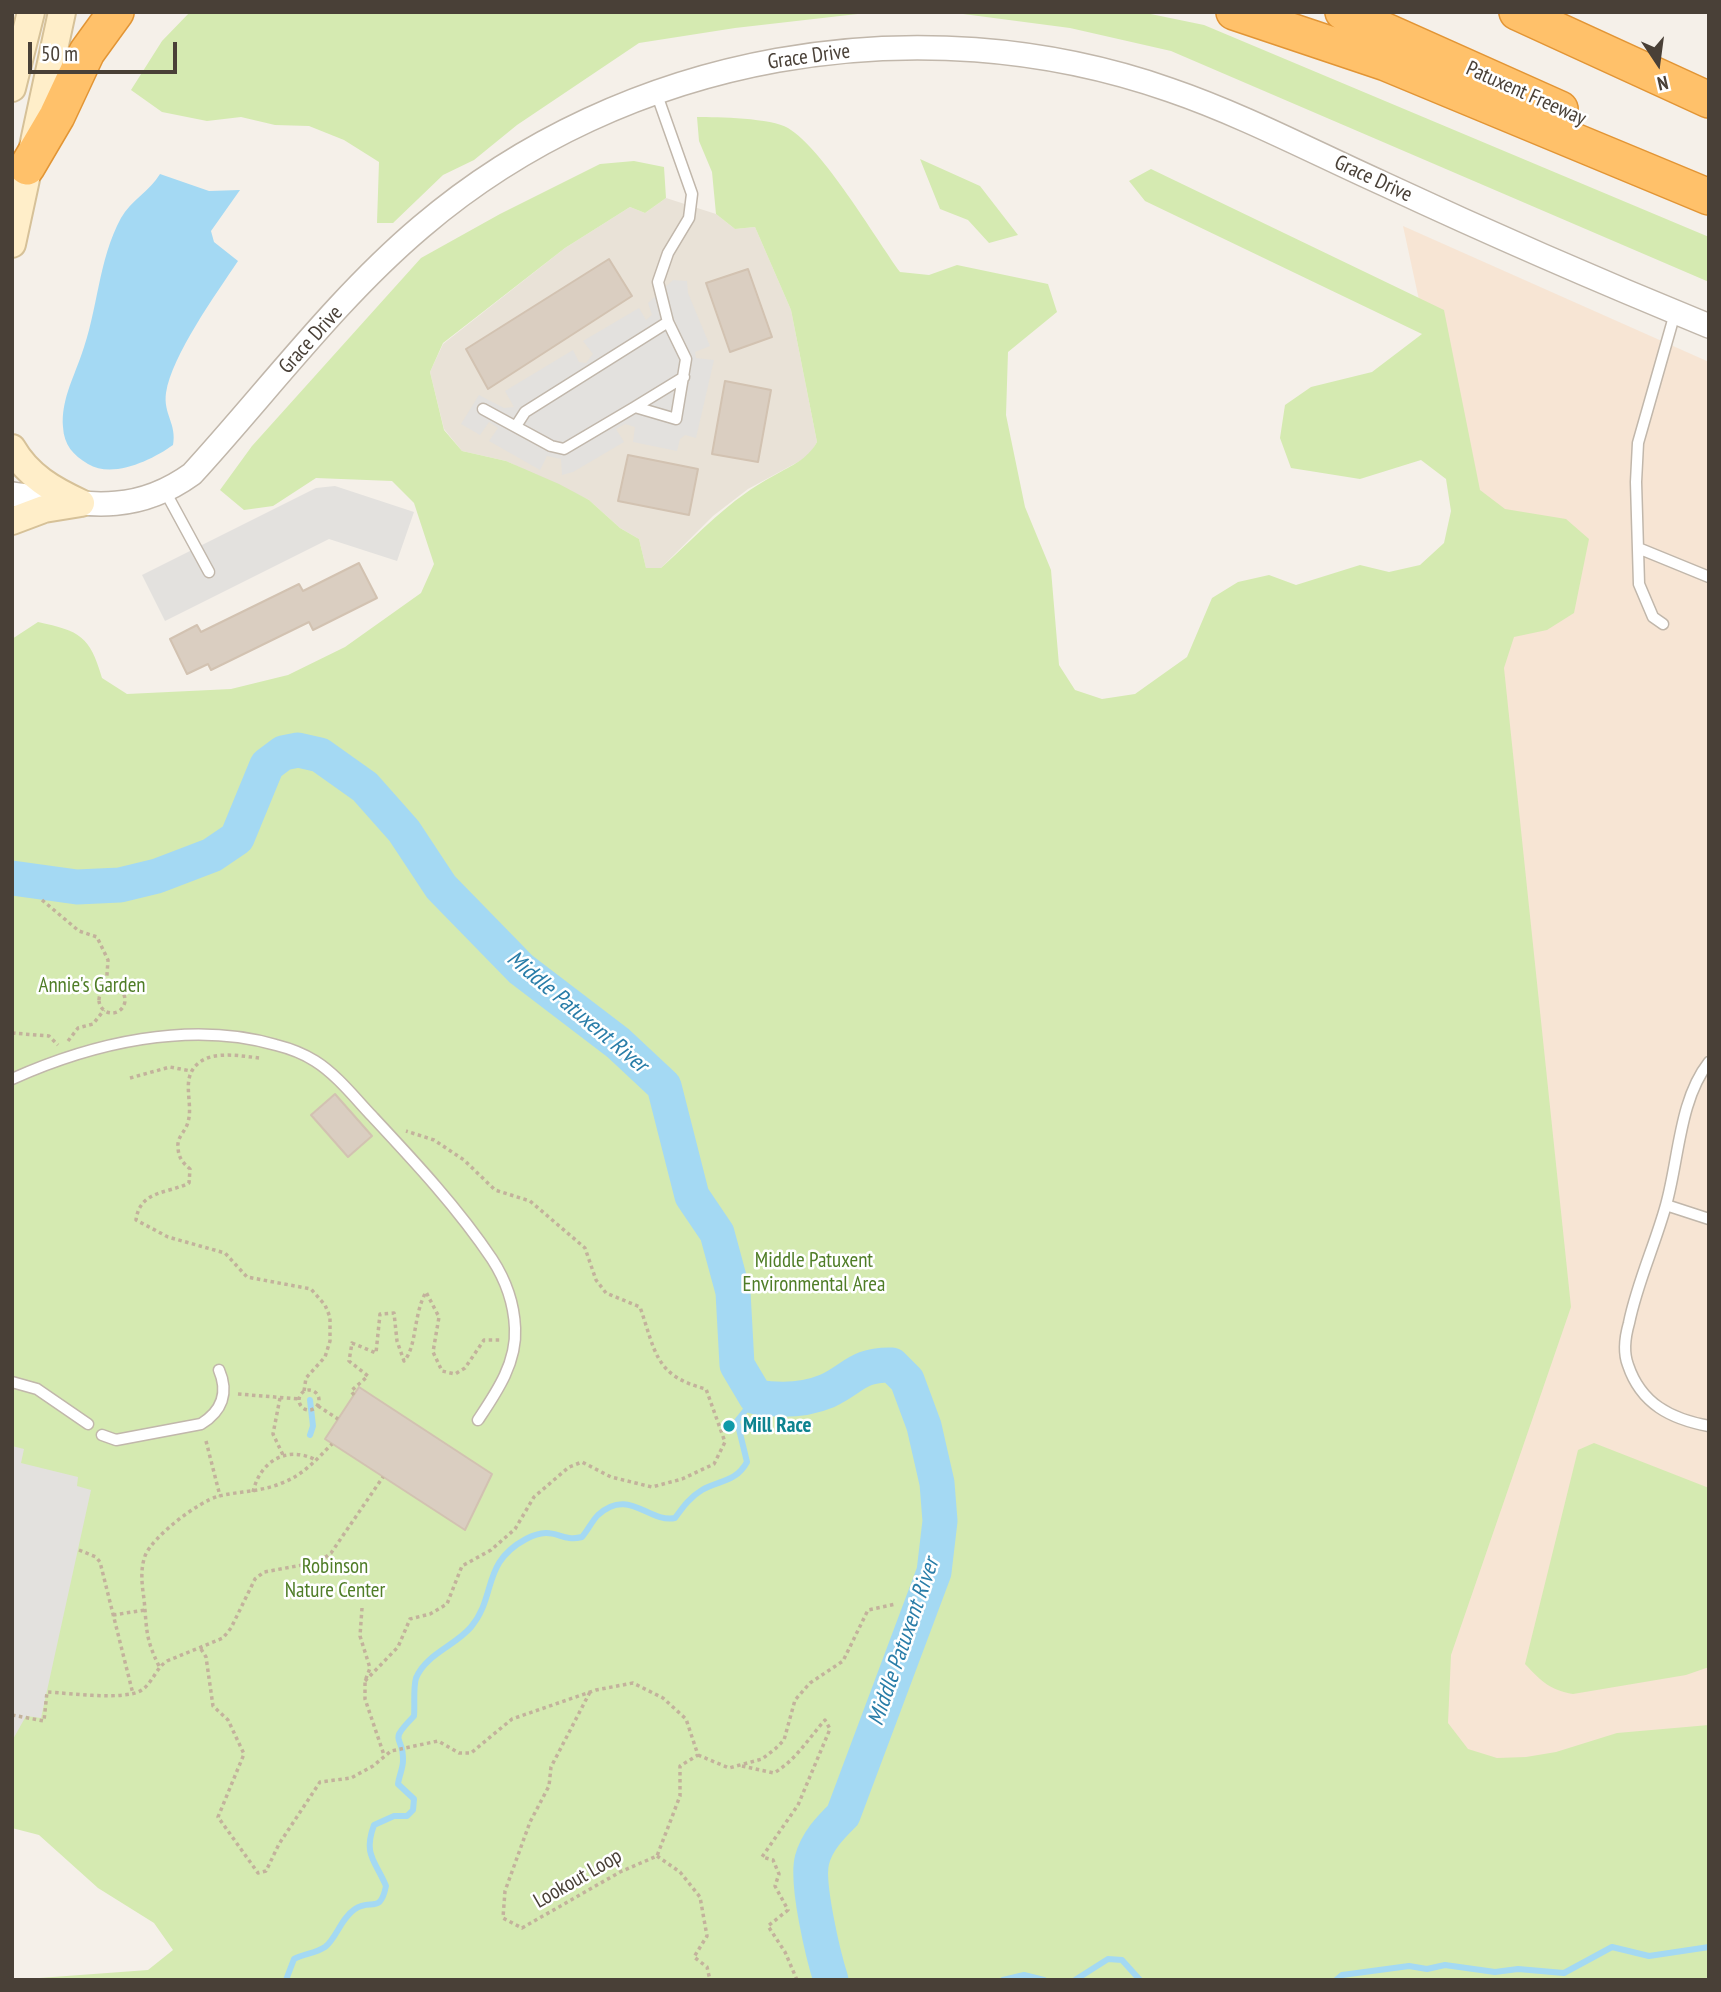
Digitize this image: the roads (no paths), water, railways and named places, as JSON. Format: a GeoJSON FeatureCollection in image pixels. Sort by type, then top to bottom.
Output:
{"type":"FeatureCollection","features":[{"type":"Feature","properties":{"kind":"highway"},"geometry":{"type":"LineString","coordinates":[[27,167],[57,116],[87,52],[116,12]]}},
{"type":"Feature","properties":{"kind":"highway"},"geometry":{"type":"LineString","coordinates":[[1234,12],[1386,63],[1709,197]]}},
{"type":"Feature","properties":{"kind":"highway","name":"Patuxent Freeway"},"geometry":{"type":"LineString","coordinates":[[1342,12],[1709,175]]}},
{"type":"Feature","properties":{"kind":"highway"},"geometry":{"type":"LineString","coordinates":[[1517,12],[1709,100]]}},
{"type":"Feature","properties":{"kind":"highway"},"geometry":{"type":"LineString","coordinates":[[1566,12],[1709,81]]}},
{"type":"Feature","properties":{"kind":"main road"},"geometry":{"type":"LineString","coordinates":[[12,88],[32,12]]}},
{"type":"Feature","properties":{"kind":"main road"},"geometry":{"type":"LineString","coordinates":[[12,244],[62,12]]}},
{"type":"Feature","properties":{"kind":"main road"},"geometry":{"type":"LineString","coordinates":[[12,448],[22,464],[39,480],[81,503]]}},
{"type":"Feature","properties":{"kind":"main road"},"geometry":{"type":"LineString","coordinates":[[12,521],[44,509],[81,503]]}},
{"type":"Feature","properties":{"kind":"street","name":"Grace Drive"},"geometry":{"type":"LineString","coordinates":[[12,494],[81,503],[130,504],[165,491],[192,474],[375,268],[422,226],[476,184],[531,150],[600,114],[656,91],[755,64],[871,48],[963,49],[1062,61],[1169,90],[1231,114],[1546,258],[1709,327]]}},
{"type":"Feature","properties":{"kind":"lane"},"geometry":{"type":"LineString","coordinates":[[635,408],[676,419],[684,377],[685,354],[668,323],[657,282],[668,253],[689,218],[692,194],[656,91]]}},
{"type":"Feature","properties":{"kind":"lane"},"geometry":{"type":"LineString","coordinates":[[1664,624],[1653,617],[1644,603],[1639,584],[1638,443],[1675,313]]}},
{"type":"Feature","properties":{"kind":"lane"},"geometry":{"type":"LineString","coordinates":[[516,426],[525,412],[668,323]]}},
{"type":"Feature","properties":{"kind":"lane"},"geometry":{"type":"LineString","coordinates":[[483,409],[551,446],[564,449],[684,377]]}},
{"type":"Feature","properties":{"kind":"lane"},"geometry":{"type":"LineString","coordinates":[[165,491],[209,572]]}},
{"type":"Feature","properties":{"kind":"lane"},"geometry":{"type":"LineString","coordinates":[[1638,548],[1709,577]]}},
{"type":"Feature","properties":{"kind":"lane"},"geometry":{"type":"LineString","coordinates":[[12,1079],[42,1066],[166,1034],[205,1034],[271,1044],[316,1062],[383,1128],[459,1216],[493,1260],[508,1291],[515,1329],[513,1356],[501,1383],[478,1420]]}},
{"type":"Feature","properties":{"kind":"lane"},"geometry":{"type":"LineString","coordinates":[[1709,1062],[1691,1094],[1666,1205],[1629,1321],[1625,1344],[1627,1364],[1646,1398],[1673,1418],[1709,1426]]}},
{"type":"Feature","properties":{"kind":"lane"},"geometry":{"type":"LineString","coordinates":[[1666,1205],[1709,1219]]}},
{"type":"Feature","properties":{"kind":"lane"},"geometry":{"type":"LineString","coordinates":[[102,1435],[116,1440],[201,1424],[219,1408],[224,1393],[219,1370]]}},
{"type":"Feature","properties":{"kind":"lane"},"geometry":{"type":"LineString","coordinates":[[12,1382],[37,1388],[88,1424]]}},
{"type":"Feature","properties":{"kind":"water"},"geometry":{"type":"Polygon","coordinates":[[[160,174],[209,191],[240,190],[211,231],[214,242],[238,261],[196,325],[170,378],[166,407],[173,431],[173,445],[132,466],[120,469],[98,468],[78,457],[67,444],[63,427],[66,399],[87,339],[113,234],[125,212],[160,174]]]}},
{"type":"Feature","properties":{"kind":"waterway","name":"Middle Patuxent River"},"geometry":{"type":"LineString","coordinates":[[12,878],[77,887],[120,885],[157,876],[212,855],[237,838],[267,765],[283,753],[298,750],[320,755],[365,787],[404,831],[441,887],[521,969],[618,1043],[664,1086],[692,1196],[717,1233],[733,1292],[737,1365],[756,1397],[809,1397],[827,1391],[856,1373],[881,1365],[892,1365],[907,1380],[924,1426],[937,1483],[940,1521],[934,1572],[843,1815],[821,1841],[812,1860],[813,1901],[831,1980]]}},
{"type":"Feature","properties":{"kind":"waterway"},"geometry":{"type":"LineString","coordinates":[[286,1980],[294,1959],[325,1947],[350,1913],[361,1906],[378,1903],[384,1895],[386,1886],[370,1851],[371,1835],[374,1825],[394,1816],[407,1816],[413,1810],[414,1799],[398,1784],[403,1761],[398,1736],[414,1716],[416,1678],[434,1656],[471,1627],[479,1615],[491,1580],[502,1559],[512,1548],[536,1535],[550,1533],[568,1538],[582,1537],[598,1515],[619,1504],[629,1505],[656,1516],[675,1518],[698,1493],[733,1477],[743,1469],[747,1462],[737,1421],[756,1397]]}},
{"type":"Feature","properties":{"kind":"waterway"},"geometry":{"type":"LineString","coordinates":[[310,1400],[313,1426],[310,1435]]}},
{"type":"Feature","properties":{"kind":"waterway"},"geometry":{"type":"LineString","coordinates":[[1336,1980],[1342,1975],[1409,1966],[1427,1969],[1445,1965],[1495,1972],[1518,1969],[1564,1973],[1612,1947],[1649,1956],[1709,1947]]}},
{"type":"Feature","properties":{"kind":"waterway"},"geometry":{"type":"LineString","coordinates":[[1075,1980],[1108,1959],[1122,1960],[1140,1980]]}},
{"type":"Feature","properties":{"kind":"waterway"},"geometry":{"type":"LineString","coordinates":[[1003,1980],[1024,1975],[1044,1980]]}},
{"type":"Feature","properties":{"kind":"place","name":"Mill Race"},"geometry":{"type":"Point","coordinates":[729,1426]}},
{"type":"Feature","properties":{"kind":"park label","name":"Annie's Garden"},"geometry":{"type":"Point","coordinates":[92,986]}},
{"type":"Feature","properties":{"kind":"park label","name":"Middle Patuxent Environmental Area"},"geometry":{"type":"Point","coordinates":[814,1273]}},
{"type":"Feature","properties":{"kind":"park label","name":"Robinson Nature Center"},"geometry":{"type":"Point","coordinates":[335,1579]}}]}
